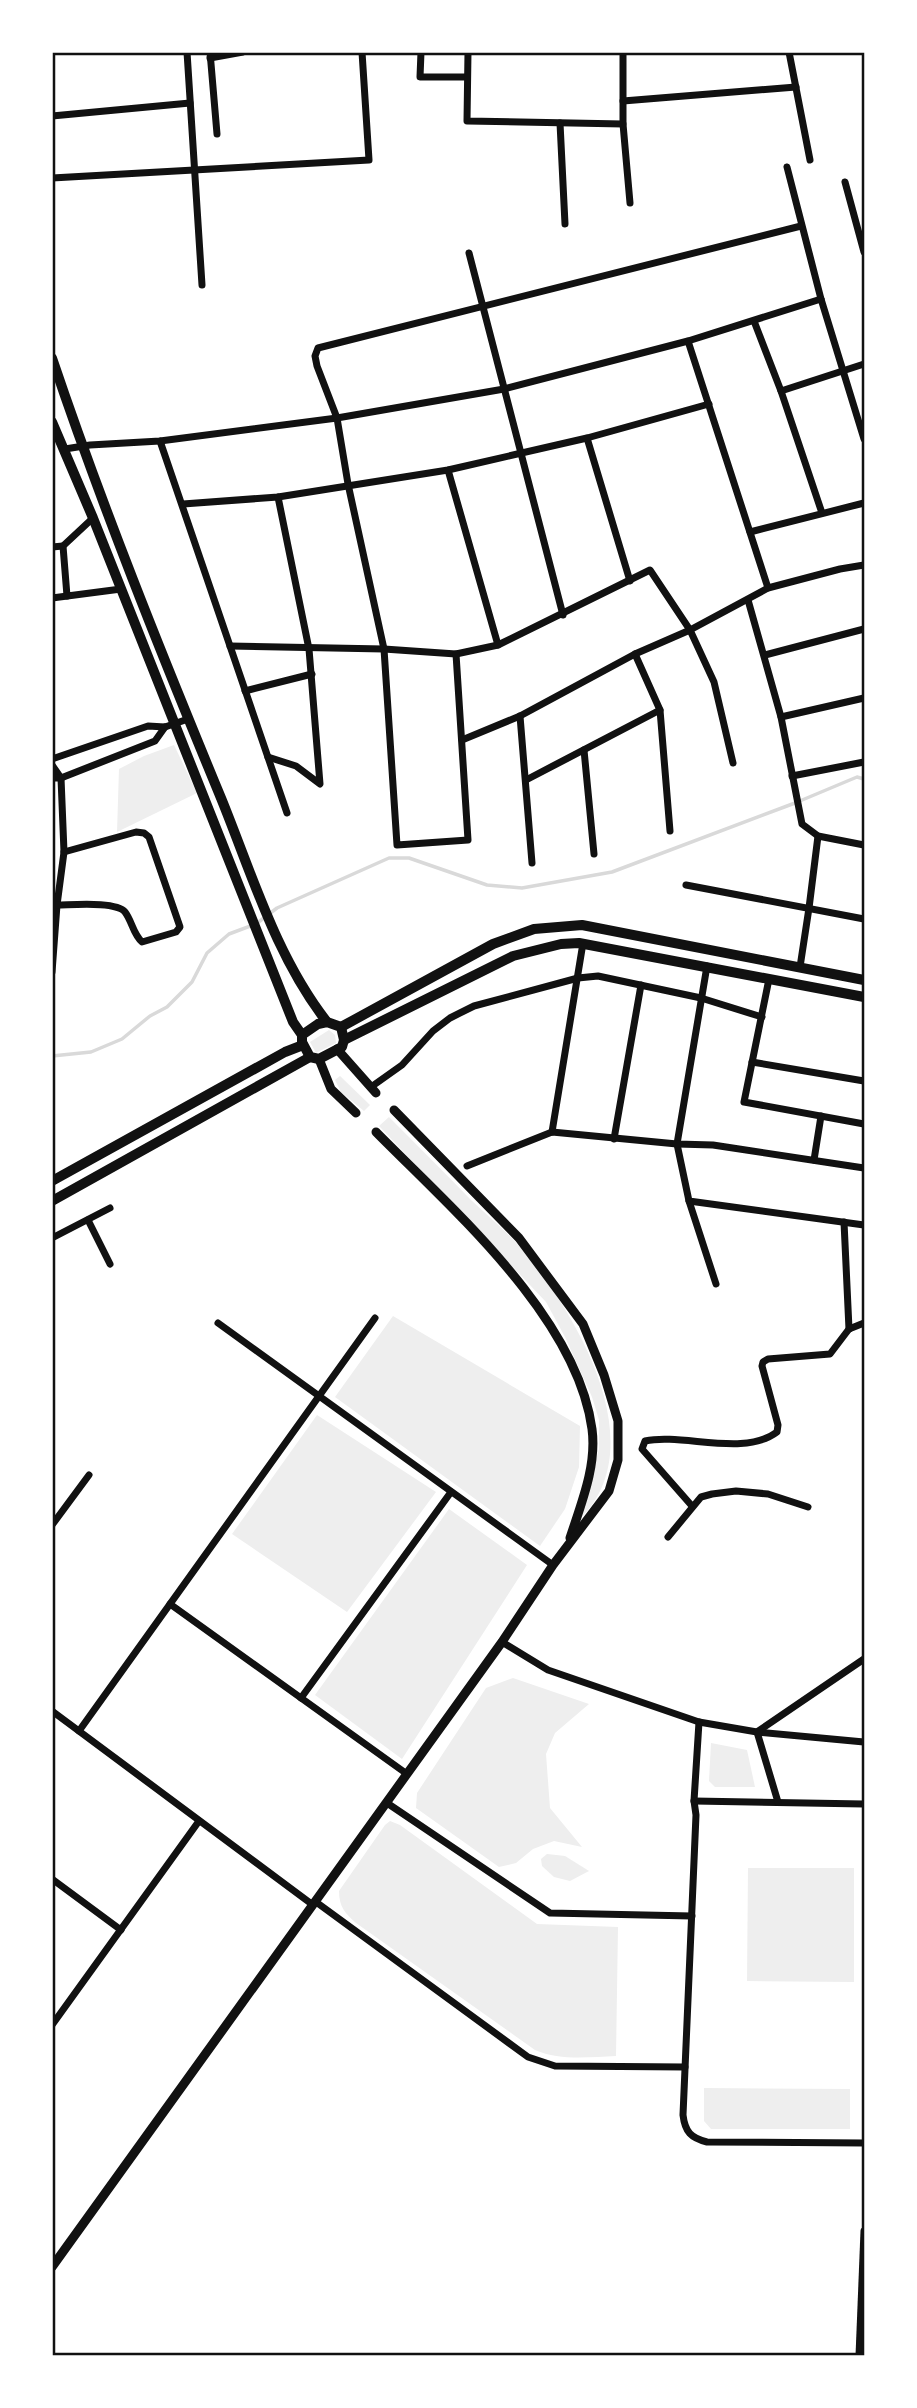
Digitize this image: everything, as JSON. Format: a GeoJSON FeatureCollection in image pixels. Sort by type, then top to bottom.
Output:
{"type":"FeatureCollection","features":[{"type":"Feature","properties":{"kind":"main road"},"geometry":{"type":"LineString","coordinates":[[52,358],[83,447],[188,719],[275,932],[297,979],[327,1022]]}},
{"type":"Feature","properties":{"kind":"main road"},"geometry":{"type":"LineString","coordinates":[[52,422],[121,589],[169,726],[248,905],[293,1022],[315,1058]]}},
{"type":"Feature","properties":{"kind":"main road"},"geometry":{"type":"LineString","coordinates":[[52,1181],[285,1052],[303,1040],[318,1024],[327,1022],[341,1027],[494,944],[534,929],[582,925],[864,980]]}},
{"type":"Feature","properties":{"kind":"main road"},"geometry":{"type":"LineString","coordinates":[[344,1040],[513,956],[561,944],[583,943],[864,997]]}},
{"type":"Feature","properties":{"kind":"main road"},"geometry":{"type":"LineString","coordinates":[[52,1201],[315,1058],[342,1047],[344,1040],[341,1027]]}},
{"type":"Feature","properties":{"kind":"street"},"geometry":{"type":"LineString","coordinates":[[187,52],[202,285]]}},
{"type":"Feature","properties":{"kind":"street"},"geometry":{"type":"LineString","coordinates":[[217,134],[210,55],[243,52]]}},
{"type":"Feature","properties":{"kind":"street"},"geometry":{"type":"LineString","coordinates":[[52,178],[369,160],[362,52]]}},
{"type":"Feature","properties":{"kind":"street"},"geometry":{"type":"LineString","coordinates":[[421,52],[420,77],[467,77]]}},
{"type":"Feature","properties":{"kind":"street"},"geometry":{"type":"LineString","coordinates":[[468,52],[467,121],[623,124]]}},
{"type":"Feature","properties":{"kind":"street"},"geometry":{"type":"LineString","coordinates":[[623,52],[623,124],[630,203]]}},
{"type":"Feature","properties":{"kind":"street"},"geometry":{"type":"LineString","coordinates":[[789,52],[810,160]]}},
{"type":"Feature","properties":{"kind":"street"},"geometry":{"type":"LineString","coordinates":[[623,101],[796,87]]}},
{"type":"Feature","properties":{"kind":"street"},"geometry":{"type":"LineString","coordinates":[[52,116],[190,103]]}},
{"type":"Feature","properties":{"kind":"street"},"geometry":{"type":"LineString","coordinates":[[560,123],[565,224]]}},
{"type":"Feature","properties":{"kind":"street"},"geometry":{"type":"LineString","coordinates":[[787,167],[821,299],[864,439]]}},
{"type":"Feature","properties":{"kind":"street"},"geometry":{"type":"LineString","coordinates":[[845,182],[864,252]]}},
{"type":"Feature","properties":{"kind":"street"},"geometry":{"type":"LineString","coordinates":[[456,654],[468,840],[397,845],[384,649],[348,484],[337,418],[317,366],[315,356],[318,348],[801,226]]}},
{"type":"Feature","properties":{"kind":"street"},"geometry":{"type":"LineString","coordinates":[[469,253],[562,615]]}},
{"type":"Feature","properties":{"kind":"street"},"geometry":{"type":"LineString","coordinates":[[65,449],[160,441],[337,418],[504,389],[688,341],[821,299]]}},
{"type":"Feature","properties":{"kind":"street"},"geometry":{"type":"LineString","coordinates":[[754,321],[822,513]]}},
{"type":"Feature","properties":{"kind":"street"},"geometry":{"type":"LineString","coordinates":[[688,341],[768,588]]}},
{"type":"Feature","properties":{"kind":"street"},"geometry":{"type":"LineString","coordinates":[[781,391],[864,364]]}},
{"type":"Feature","properties":{"kind":"street"},"geometry":{"type":"LineString","coordinates":[[183,505],[278,497],[448,470],[587,438],[709,404]]}},
{"type":"Feature","properties":{"kind":"street"},"geometry":{"type":"LineString","coordinates":[[587,438],[630,581]]}},
{"type":"Feature","properties":{"kind":"street"},"geometry":{"type":"LineString","coordinates":[[160,441],[287,813]]}},
{"type":"Feature","properties":{"kind":"street"},"geometry":{"type":"LineString","coordinates":[[448,470],[498,645]]}},
{"type":"Feature","properties":{"kind":"street"},"geometry":{"type":"LineString","coordinates":[[268,757],[296,766],[320,783],[309,649],[278,497]]}},
{"type":"Feature","properties":{"kind":"street"},"geometry":{"type":"LineString","coordinates":[[750,532],[864,503]]}},
{"type":"Feature","properties":{"kind":"street"},"geometry":{"type":"LineString","coordinates":[[52,547],[64,546],[93,517]]}},
{"type":"Feature","properties":{"kind":"street"},"geometry":{"type":"LineString","coordinates":[[64,546],[67,596]]}},
{"type":"Feature","properties":{"kind":"street"},"geometry":{"type":"LineString","coordinates":[[461,740],[520,716],[635,654],[690,631],[768,588],[864,565]]}},
{"type":"Feature","properties":{"kind":"street"},"geometry":{"type":"LineString","coordinates":[[230,646],[384,649],[456,654],[498,645],[650,569],[690,631],[714,682],[733,764]]}},
{"type":"Feature","properties":{"kind":"street"},"geometry":{"type":"LineString","coordinates":[[52,598],[121,589]]}},
{"type":"Feature","properties":{"kind":"street"},"geometry":{"type":"LineString","coordinates":[[748,600],[781,717],[802,824],[818,835],[864,845]]}},
{"type":"Feature","properties":{"kind":"street"},"geometry":{"type":"LineString","coordinates":[[765,655],[864,629]]}},
{"type":"Feature","properties":{"kind":"street"},"geometry":{"type":"LineString","coordinates":[[635,654],[660,710],[670,831]]}},
{"type":"Feature","properties":{"kind":"street"},"geometry":{"type":"LineString","coordinates":[[245,691],[312,674]]}},
{"type":"Feature","properties":{"kind":"street"},"geometry":{"type":"LineString","coordinates":[[781,717],[864,698]]}},
{"type":"Feature","properties":{"kind":"street"},"geometry":{"type":"LineString","coordinates":[[526,780],[660,710]]}},
{"type":"Feature","properties":{"kind":"street"},"geometry":{"type":"LineString","coordinates":[[520,716],[532,863]]}},
{"type":"Feature","properties":{"kind":"street"},"geometry":{"type":"LineString","coordinates":[[52,758],[148,726],[169,726],[188,719]]}},
{"type":"Feature","properties":{"kind":"street"},"geometry":{"type":"LineString","coordinates":[[57,778],[155,741],[169,726]]}},
{"type":"Feature","properties":{"kind":"street"},"geometry":{"type":"LineString","coordinates":[[584,750],[594,854]]}},
{"type":"Feature","properties":{"kind":"street"},"geometry":{"type":"LineString","coordinates":[[793,779],[864,762]]}},
{"type":"Feature","properties":{"kind":"street"},"geometry":{"type":"LineString","coordinates":[[52,765],[57,778],[64,852],[52,972]]}},
{"type":"Feature","properties":{"kind":"street"},"geometry":{"type":"LineString","coordinates":[[57,905],[111,905],[121,908],[142,942],[176,932],[180,927],[149,837],[144,833],[136,832],[64,852]]}},
{"type":"Feature","properties":{"kind":"street"},"geometry":{"type":"LineString","coordinates":[[800,967],[818,835]]}},
{"type":"Feature","properties":{"kind":"street"},"geometry":{"type":"LineString","coordinates":[[686,885],[864,919]]}},
{"type":"Feature","properties":{"kind":"street"},"geometry":{"type":"LineString","coordinates":[[552,1132],[583,943]]}},
{"type":"Feature","properties":{"kind":"street"},"geometry":{"type":"LineString","coordinates":[[707,967],[677,1144],[689,1201],[716,1284]]}},
{"type":"Feature","properties":{"kind":"street"},"geometry":{"type":"LineString","coordinates":[[337,1049],[374,1090],[402,1065],[433,1031],[450,1018],[474,1006],[578,978],[597,976],[701,998],[762,1017]]}},
{"type":"Feature","properties":{"kind":"street"},"geometry":{"type":"LineString","coordinates":[[769,979],[744,1102],[864,1124]]}},
{"type":"Feature","properties":{"kind":"street"},"geometry":{"type":"LineString","coordinates":[[614,1139],[641,985]]}},
{"type":"Feature","properties":{"kind":"street"},"geometry":{"type":"LineString","coordinates":[[315,1058],[331,1089],[356,1113]]}},
{"type":"Feature","properties":{"kind":"street"},"geometry":{"type":"LineString","coordinates":[[752,1062],[864,1081]]}},
{"type":"Feature","properties":{"kind":"street"},"geometry":{"type":"LineString","coordinates":[[52,2267],[502,1643],[553,1565],[609,1491],[618,1460],[618,1421],[604,1375],[583,1324],[519,1238],[394,1110]]}},
{"type":"Feature","properties":{"kind":"street"},"geometry":{"type":"LineString","coordinates":[[814,1160],[821,1116]]}},
{"type":"Feature","properties":{"kind":"street"},"geometry":{"type":"LineString","coordinates":[[376,1132],[506,1265],[563,1345],[580,1385],[592,1430],[591,1466],[569,1544]]}},
{"type":"Feature","properties":{"kind":"street"},"geometry":{"type":"LineString","coordinates":[[467,1166],[552,1132],[713,1146],[864,1168]]}},
{"type":"Feature","properties":{"kind":"street"},"geometry":{"type":"LineString","coordinates":[[689,1201],[864,1225]]}},
{"type":"Feature","properties":{"kind":"street"},"geometry":{"type":"LineString","coordinates":[[52,1238],[110,1208]]}},
{"type":"Feature","properties":{"kind":"street"},"geometry":{"type":"LineString","coordinates":[[88,1220],[110,1264]]}},
{"type":"Feature","properties":{"kind":"street"},"geometry":{"type":"LineString","coordinates":[[844,1222],[849,1329]]}},
{"type":"Feature","properties":{"kind":"street"},"geometry":{"type":"LineString","coordinates":[[79,1731],[376,1318]]}},
{"type":"Feature","properties":{"kind":"street"},"geometry":{"type":"LineString","coordinates":[[218,1323],[553,1565]]}},
{"type":"Feature","properties":{"kind":"street"},"geometry":{"type":"LineString","coordinates":[[692,1506],[642,1449],[645,1441],[739,1442],[771,1437],[777,1432],[778,1425],[763,1362],[768,1359],[831,1354],[849,1329],[864,1323]]}},
{"type":"Feature","properties":{"kind":"street"},"geometry":{"type":"LineString","coordinates":[[52,1525],[89,1475]]}},
{"type":"Feature","properties":{"kind":"street"},"geometry":{"type":"LineString","coordinates":[[668,1537],[701,1497],[736,1491],[768,1494],[808,1507]]}},
{"type":"Feature","properties":{"kind":"street"},"geometry":{"type":"LineString","coordinates":[[301,1698],[451,1492]]}},
{"type":"Feature","properties":{"kind":"street"},"geometry":{"type":"LineString","coordinates":[[170,1604],[407,1774]]}},
{"type":"Feature","properties":{"kind":"street"},"geometry":{"type":"LineString","coordinates":[[502,1643],[548,1670],[699,1722],[757,1732],[864,1742]]}},
{"type":"Feature","properties":{"kind":"street"},"geometry":{"type":"LineString","coordinates":[[757,1732],[864,1659]]}},
{"type":"Feature","properties":{"kind":"street"},"geometry":{"type":"LineString","coordinates":[[52,1711],[528,2057],[555,2066],[685,2067]]}},
{"type":"Feature","properties":{"kind":"street"},"geometry":{"type":"LineString","coordinates":[[699,1722],[683,2115],[685,2129],[694,2138],[707,2142],[864,2143]]}},
{"type":"Feature","properties":{"kind":"street"},"geometry":{"type":"LineString","coordinates":[[757,1732],[778,1802]]}},
{"type":"Feature","properties":{"kind":"street"},"geometry":{"type":"LineString","coordinates":[[694,1801],[864,1804]]}},
{"type":"Feature","properties":{"kind":"street"},"geometry":{"type":"LineString","coordinates":[[387,1803],[550,1913],[692,1916]]}},
{"type":"Feature","properties":{"kind":"street"},"geometry":{"type":"LineString","coordinates":[[52,2025],[200,1821]]}},
{"type":"Feature","properties":{"kind":"street"},"geometry":{"type":"LineString","coordinates":[[52,1880],[121,1930]]}},
{"type":"Feature","properties":{"kind":"street"},"geometry":{"type":"LineString","coordinates":[[859,2356],[864,2231]]}},
{"type":"Feature","properties":{"kind":"shaded area"},"geometry":{"type":"Polygon","coordinates":[[[174,745],[197,793],[117,832],[119,769],[174,745]]]}},
{"type":"Feature","properties":{"kind":"shaded area"},"geometry":{"type":"Polygon","coordinates":[[[329,1030],[335,1035],[336,1043],[316,1053],[310,1042],[329,1030]]]}},
{"type":"Feature","properties":{"kind":"shaded area"},"geometry":{"type":"Polygon","coordinates":[[[340,1076],[370,1105],[364,1111],[341,1092],[335,1080],[340,1076]]]}},
{"type":"Feature","properties":{"kind":"shaded area"},"geometry":{"type":"Polygon","coordinates":[[[389,1117],[518,1245],[566,1310],[585,1345],[600,1382],[609,1419],[610,1455],[601,1489],[580,1519],[599,1449],[599,1420],[592,1397],[565,1337],[546,1302],[379,1126],[389,1117]]]}},
{"type":"Feature","properties":{"kind":"shaded area"},"geometry":{"type":"Polygon","coordinates":[[[393,1316],[580,1426],[579,1467],[565,1509],[540,1546],[335,1397],[393,1316]]]}},
{"type":"Feature","properties":{"kind":"shaded area"},"geometry":{"type":"Polygon","coordinates":[[[317,1415],[436,1492],[347,1612],[232,1534],[317,1415]]]}},
{"type":"Feature","properties":{"kind":"shaded area"},"geometry":{"type":"Polygon","coordinates":[[[449,1509],[527,1565],[402,1759],[315,1695],[449,1509]]]}},
{"type":"Feature","properties":{"kind":"shaded area"},"geometry":{"type":"Polygon","coordinates":[[[513,1678],[589,1704],[555,1733],[546,1754],[550,1808],[582,1847],[554,1841],[533,1849],[516,1863],[499,1867],[416,1808],[417,1793],[486,1688],[513,1678]]]}},
{"type":"Feature","properties":{"kind":"shaded area"},"geometry":{"type":"Polygon","coordinates":[[[711,1743],[747,1750],[755,1787],[715,1787],[709,1781],[711,1743]]]}},
{"type":"Feature","properties":{"kind":"shaded area"},"geometry":{"type":"Polygon","coordinates":[[[390,1821],[400,1825],[537,1924],[618,1927],[616,2056],[565,2057],[535,2050],[349,1916],[341,1906],[339,1891],[390,1821]]]}},
{"type":"Feature","properties":{"kind":"shaded area"},"geometry":{"type":"Polygon","coordinates":[[[547,1854],[565,1856],[589,1871],[570,1881],[554,1877],[542,1866],[541,1859],[547,1854]]]}},
{"type":"Feature","properties":{"kind":"shaded area"},"geometry":{"type":"Polygon","coordinates":[[[748,1868],[854,1868],[854,1982],[747,1981],[748,1868]]]}},
{"type":"Feature","properties":{"kind":"shaded area"},"geometry":{"type":"Polygon","coordinates":[[[704,2088],[850,2089],[850,2129],[711,2129],[704,2121],[704,2088]]]}},
{"type":"Feature","properties":{"kind":"waterway"},"geometry":{"type":"LineString","coordinates":[[52,1056],[91,1052],[122,1039],[150,1016],[167,1007],[192,982],[207,953],[229,934],[256,924],[277,908],[389,858],[409,858],[487,885],[522,888],[612,872],[857,777],[864,779]]}}]}
